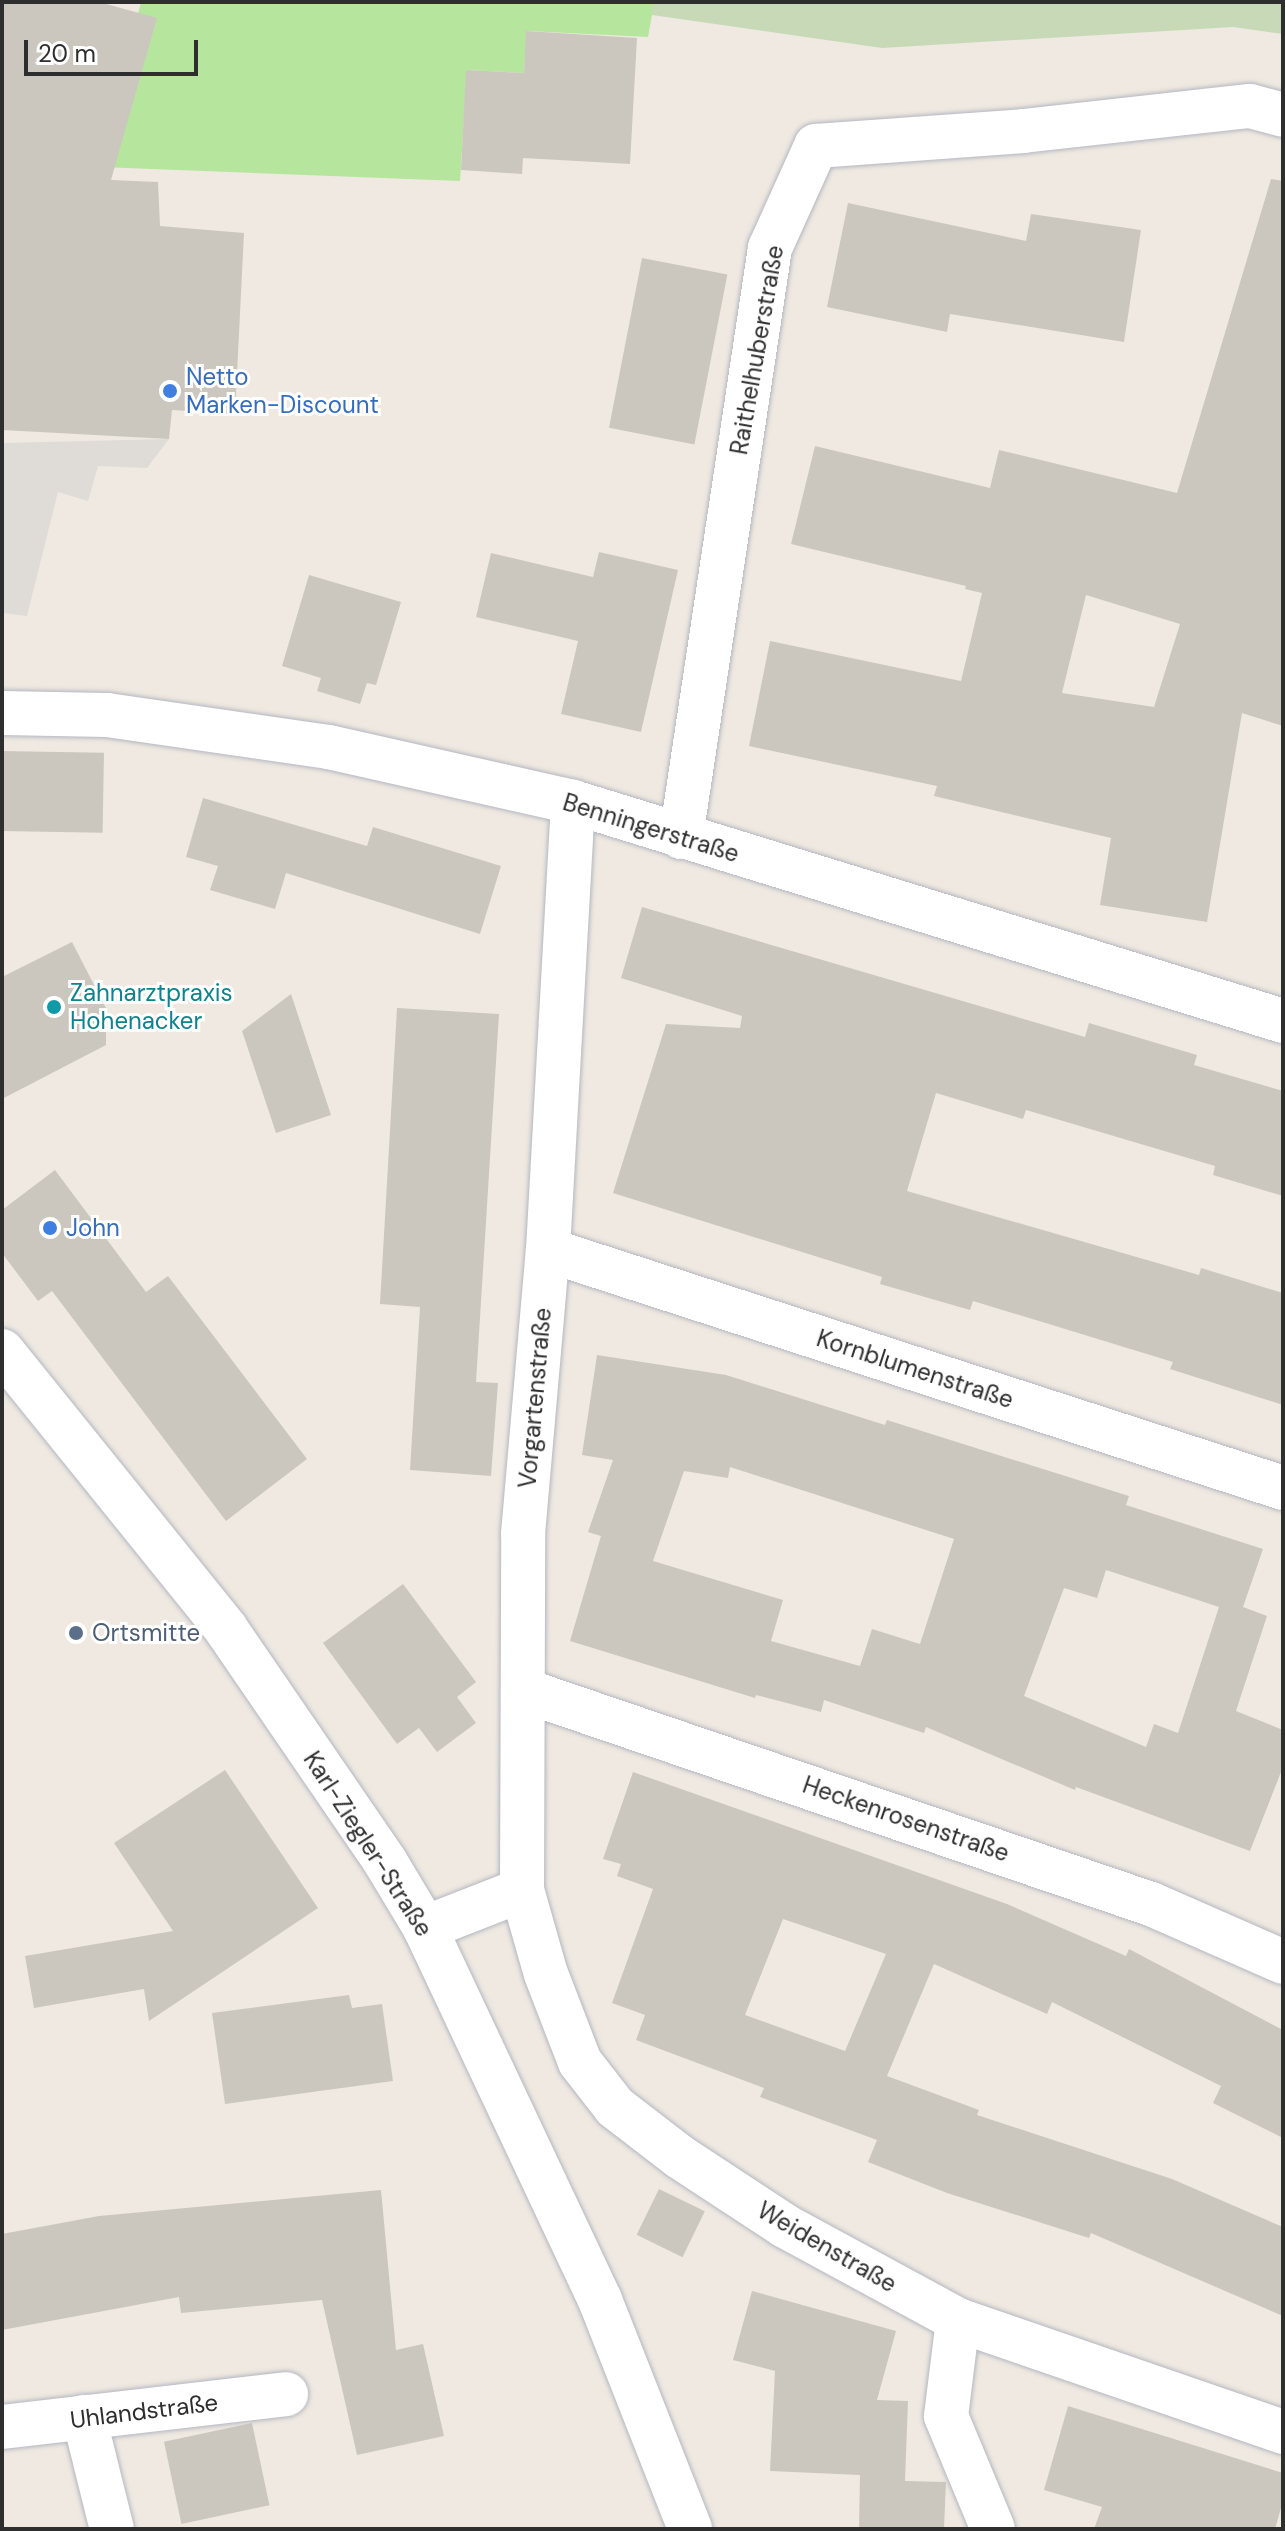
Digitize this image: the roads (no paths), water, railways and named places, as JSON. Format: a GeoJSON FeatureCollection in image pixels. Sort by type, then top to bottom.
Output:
{"type":"FeatureCollection","features":[{"type":"Feature","properties":{"kind":"street","name":"Raithelhuberstraße"},"geometry":{"type":"LineString","coordinates":[[681,837],[770,248],[816,146],[1023,131],[1250,106],[1283,115]]}},
{"type":"Feature","properties":{"kind":"street","name":"Benningerstraße"},"geometry":{"type":"LineString","coordinates":[[2,713],[107,715],[329,747],[573,802],[1283,1021]]}},
{"type":"Feature","properties":{"kind":"street","name":"Vorgartenstraße"},"geometry":{"type":"LineString","coordinates":[[522,1890],[523,1534],[548,1250],[573,802]]}},
{"type":"Feature","properties":{"kind":"street","name":"Kornblumenstraße"},"geometry":{"type":"LineString","coordinates":[[548,1250],[1283,1488]]}},
{"type":"Feature","properties":{"kind":"street","name":"Karl-Ziegler-Straße"},"geometry":{"type":"LineString","coordinates":[[2,1351],[226,1629],[386,1863],[425,1928],[600,2300],[690,2529]]}},
{"type":"Feature","properties":{"kind":"street","name":"Heckenrosenstraße"},"geometry":{"type":"LineString","coordinates":[[523,1690],[1151,1904],[1283,1962]]}},
{"type":"Feature","properties":{"kind":"street"},"geometry":{"type":"LineString","coordinates":[[425,1928],[522,1890]]}},
{"type":"Feature","properties":{"kind":"street","name":"Weidenstraße"},"geometry":{"type":"LineString","coordinates":[[522,1890],[546,1974],[580,2062],[615,2107],[680,2157],[785,2226],[958,2320],[1283,2432]]}},
{"type":"Feature","properties":{"kind":"street"},"geometry":{"type":"LineString","coordinates":[[958,2320],[946,2416],[993,2529]]}},
{"type":"Feature","properties":{"kind":"street","name":"Uhlandstraße"},"geometry":{"type":"LineString","coordinates":[[2,2427],[286,2394]]}},
{"type":"Feature","properties":{"kind":"street"},"geometry":{"type":"LineString","coordinates":[[84,2417],[112,2529]]}},
{"type":"Feature","properties":{"kind":"place","name":"Netto Marken-Discount"},"geometry":{"type":"Point","coordinates":[170,391]}},
{"type":"Feature","properties":{"kind":"place","name":"Zahnarztpraxis Hohenacker"},"geometry":{"type":"Point","coordinates":[54,1007]}},
{"type":"Feature","properties":{"kind":"place","name":"John"},"geometry":{"type":"Point","coordinates":[50,1228]}},
{"type":"Feature","properties":{"kind":"place","name":"Ortsmitte"},"geometry":{"type":"Point","coordinates":[76,1633]}}]}
